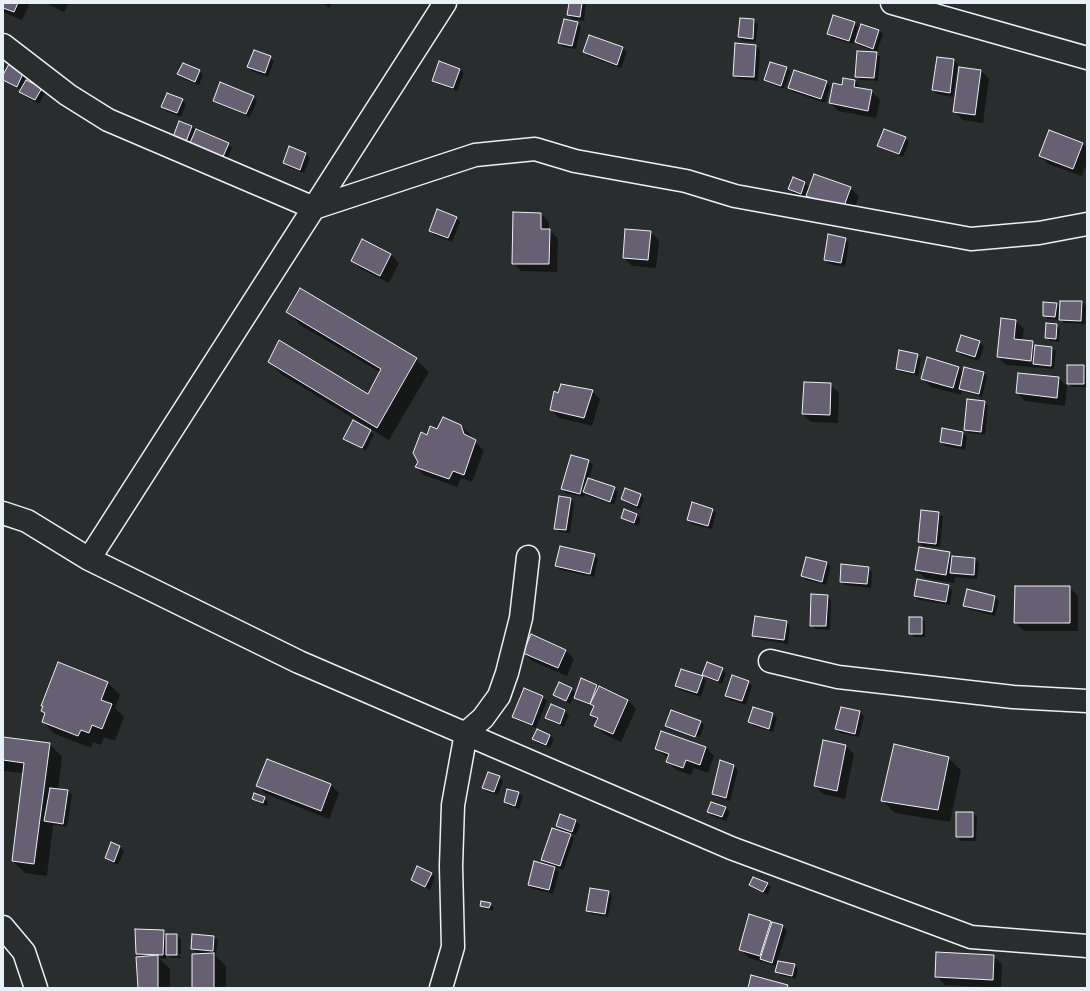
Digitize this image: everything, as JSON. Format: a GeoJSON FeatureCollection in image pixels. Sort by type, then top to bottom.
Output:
{"type":"FeatureCollection","features":[{"type":"Feature","properties":{"kind":"street"},"geometry":{"type":"LineString","coordinates":[[89,559],[445,3]]}},
{"type":"Feature","properties":{"kind":"street"},"geometry":{"type":"LineString","coordinates":[[892,3],[1087,58]]}},
{"type":"Feature","properties":{"kind":"street"},"geometry":{"type":"LineString","coordinates":[[3,44],[68,95],[108,120],[314,208],[475,155],[535,149],[575,161],[686,181],[735,196],[970,239],[1039,233],[1087,224]]}},
{"type":"Feature","properties":{"kind":"street"},"geometry":{"type":"LineString","coordinates":[[3,512],[27,521],[89,559],[299,662],[731,848],[971,937],[1087,946]]}},
{"type":"Feature","properties":{"kind":"street"},"geometry":{"type":"LineString","coordinates":[[441,988],[453,947],[451,866],[453,805],[466,734],[483,718],[499,696],[507,673],[521,618],[528,557]]}},
{"type":"Feature","properties":{"kind":"street"},"geometry":{"type":"LineString","coordinates":[[770,661],[838,677],[1013,697],[1087,700]]}},
{"type":"Feature","properties":{"kind":"street"},"geometry":{"type":"LineString","coordinates":[[3,927],[24,952],[36,988]]}},
{"type":"Feature","properties":{"kind":"building"},"geometry":{"type":"Polygon","coordinates":[[[3,3],[18,3],[14,12],[3,8],[3,3]]]}},
{"type":"Feature","properties":{"kind":"building"},"geometry":{"type":"Polygon","coordinates":[[[569,3],[582,3],[580,17],[567,15],[569,3]]]}},
{"type":"Feature","properties":{"kind":"building"},"geometry":{"type":"Polygon","coordinates":[[[833,15],[855,22],[849,41],[827,34],[833,15]]]}},
{"type":"Feature","properties":{"kind":"building"},"geometry":{"type":"Polygon","coordinates":[[[740,18],[754,19],[753,39],[738,37],[740,18]]]}},
{"type":"Feature","properties":{"kind":"building"},"geometry":{"type":"Polygon","coordinates":[[[564,19],[578,22],[572,46],[558,43],[564,19]]]}},
{"type":"Feature","properties":{"kind":"building"},"geometry":{"type":"Polygon","coordinates":[[[861,24],[879,30],[873,49],[855,42],[861,24]]]}},
{"type":"Feature","properties":{"kind":"building"},"geometry":{"type":"Polygon","coordinates":[[[589,35],[623,47],[617,65],[583,52],[589,35]]]}},
{"type":"Feature","properties":{"kind":"building"},"geometry":{"type":"Polygon","coordinates":[[[735,43],[756,45],[754,77],[733,76],[735,43]]]}},
{"type":"Feature","properties":{"kind":"building"},"geometry":{"type":"Polygon","coordinates":[[[254,50],[271,56],[265,73],[247,67],[254,50]]]}},
{"type":"Feature","properties":{"kind":"building"},"geometry":{"type":"Polygon","coordinates":[[[857,51],[877,52],[874,78],[855,77],[857,51]]]}},
{"type":"Feature","properties":{"kind":"building"},"geometry":{"type":"Polygon","coordinates":[[[937,57],[954,59],[950,93],[932,90],[937,57]]]}},
{"type":"Feature","properties":{"kind":"building"},"geometry":{"type":"Polygon","coordinates":[[[439,61],[460,69],[453,88],[432,81],[439,61]]]}},
{"type":"Feature","properties":{"kind":"building"},"geometry":{"type":"Polygon","coordinates":[[[10,62],[25,69],[17,87],[3,80],[3,75],[10,62]]]}},
{"type":"Feature","properties":{"kind":"building"},"geometry":{"type":"Polygon","coordinates":[[[770,62],[787,67],[781,86],[764,80],[770,62]]]}},
{"type":"Feature","properties":{"kind":"building"},"geometry":{"type":"Polygon","coordinates":[[[183,63],[200,70],[195,82],[177,74],[183,63]]]}},
{"type":"Feature","properties":{"kind":"building"},"geometry":{"type":"Polygon","coordinates":[[[959,67],[981,70],[975,115],[953,112],[959,67]]]}},
{"type":"Feature","properties":{"kind":"building"},"geometry":{"type":"Polygon","coordinates":[[[794,70],[827,81],[821,99],[788,88],[794,70]]]}},
{"type":"Feature","properties":{"kind":"building"},"geometry":{"type":"Polygon","coordinates":[[[843,78],[855,80],[854,87],[872,90],[868,111],[829,103],[833,83],[842,85],[843,78]]]}},
{"type":"Feature","properties":{"kind":"building"},"geometry":{"type":"Polygon","coordinates":[[[26,80],[42,88],[35,100],[19,92],[26,80]]]}},
{"type":"Feature","properties":{"kind":"building"},"geometry":{"type":"Polygon","coordinates":[[[220,82],[254,96],[246,114],[213,101],[220,82]]]}},
{"type":"Feature","properties":{"kind":"building"},"geometry":{"type":"Polygon","coordinates":[[[167,93],[183,99],[177,113],[161,107],[167,93]]]}},
{"type":"Feature","properties":{"kind":"building"},"geometry":{"type":"Polygon","coordinates":[[[179,121],[192,126],[186,142],[173,137],[179,121]]]}},
{"type":"Feature","properties":{"kind":"building"},"geometry":{"type":"Polygon","coordinates":[[[196,129],[229,143],[222,159],[189,145],[196,129]]]}},
{"type":"Feature","properties":{"kind":"building"},"geometry":{"type":"Polygon","coordinates":[[[884,129],[906,137],[899,154],[877,146],[884,129]]]}},
{"type":"Feature","properties":{"kind":"building"},"geometry":{"type":"Polygon","coordinates":[[[1049,130],[1083,143],[1073,169],[1039,156],[1049,130]]]}},
{"type":"Feature","properties":{"kind":"building"},"geometry":{"type":"Polygon","coordinates":[[[289,146],[306,153],[300,170],[283,163],[289,146]]]}},
{"type":"Feature","properties":{"kind":"building"},"geometry":{"type":"Polygon","coordinates":[[[814,174],[851,187],[843,209],[806,196],[814,174]]]}},
{"type":"Feature","properties":{"kind":"building"},"geometry":{"type":"Polygon","coordinates":[[[793,177],[805,182],[801,194],[788,189],[793,177]]]}},
{"type":"Feature","properties":{"kind":"building"},"geometry":{"type":"Polygon","coordinates":[[[437,209],[457,217],[448,238],[429,231],[437,209]]]}},
{"type":"Feature","properties":{"kind":"building"},"geometry":{"type":"Polygon","coordinates":[[[513,212],[541,213],[541,229],[550,229],[549,264],[512,264],[513,212]]]}},
{"type":"Feature","properties":{"kind":"building"},"geometry":{"type":"Polygon","coordinates":[[[625,229],[651,231],[648,260],[623,258],[625,229]]]}},
{"type":"Feature","properties":{"kind":"building"},"geometry":{"type":"Polygon","coordinates":[[[828,234],[846,238],[841,263],[824,260],[828,234]]]}},
{"type":"Feature","properties":{"kind":"building"},"geometry":{"type":"Polygon","coordinates":[[[362,239],[391,254],[380,276],[351,261],[362,239]]]}},
{"type":"Feature","properties":{"kind":"building"},"geometry":{"type":"Polygon","coordinates":[[[300,288],[417,358],[377,428],[268,362],[279,340],[368,394],[381,369],[286,312],[300,288]]]}},
{"type":"Feature","properties":{"kind":"building"},"geometry":{"type":"Polygon","coordinates":[[[1060,301],[1082,301],[1081,321],[1059,320],[1060,301]]]}},
{"type":"Feature","properties":{"kind":"building"},"geometry":{"type":"Polygon","coordinates":[[[1043,302],[1057,303],[1055,317],[1043,316],[1043,302]]]}},
{"type":"Feature","properties":{"kind":"building"},"geometry":{"type":"Polygon","coordinates":[[[1001,318],[1016,320],[1014,339],[1033,341],[1031,361],[997,357],[1001,318]]]}},
{"type":"Feature","properties":{"kind":"building"},"geometry":{"type":"Polygon","coordinates":[[[1046,323],[1057,324],[1056,339],[1045,338],[1046,323]]]}},
{"type":"Feature","properties":{"kind":"building"},"geometry":{"type":"Polygon","coordinates":[[[961,335],[980,341],[975,357],[956,351],[961,335]]]}},
{"type":"Feature","properties":{"kind":"building"},"geometry":{"type":"Polygon","coordinates":[[[1035,345],[1052,347],[1051,366],[1033,364],[1035,345]]]}},
{"type":"Feature","properties":{"kind":"building"},"geometry":{"type":"Polygon","coordinates":[[[899,350],[918,354],[914,373],[896,369],[899,350]]]}},
{"type":"Feature","properties":{"kind":"building"},"geometry":{"type":"Polygon","coordinates":[[[927,357],[959,367],[953,388],[921,379],[927,357]]]}},
{"type":"Feature","properties":{"kind":"building"},"geometry":{"type":"Polygon","coordinates":[[[1067,365],[1084,365],[1084,384],[1067,384],[1067,365]]]}},
{"type":"Feature","properties":{"kind":"building"},"geometry":{"type":"Polygon","coordinates":[[[964,367],[984,372],[979,394],[959,389],[964,367]]]}},
{"type":"Feature","properties":{"kind":"building"},"geometry":{"type":"Polygon","coordinates":[[[1018,373],[1059,377],[1057,398],[1016,393],[1018,373]]]}},
{"type":"Feature","properties":{"kind":"building"},"geometry":{"type":"Polygon","coordinates":[[[804,382],[831,383],[830,415],[802,414],[804,382]]]}},
{"type":"Feature","properties":{"kind":"building"},"geometry":{"type":"Polygon","coordinates":[[[561,384],[593,390],[584,418],[550,410],[554,391],[558,393],[561,384]]]}},
{"type":"Feature","properties":{"kind":"building"},"geometry":{"type":"Polygon","coordinates":[[[967,399],[985,401],[981,432],[964,430],[967,399]]]}},
{"type":"Feature","properties":{"kind":"building"},"geometry":{"type":"Polygon","coordinates":[[[443,417],[461,425],[464,434],[476,440],[464,475],[453,471],[449,479],[415,467],[418,462],[413,453],[421,432],[427,435],[430,426],[437,429],[443,417]]]}},
{"type":"Feature","properties":{"kind":"building"},"geometry":{"type":"Polygon","coordinates":[[[353,420],[371,430],[362,448],[343,439],[353,420]]]}},
{"type":"Feature","properties":{"kind":"building"},"geometry":{"type":"Polygon","coordinates":[[[942,428],[963,432],[961,446],[940,442],[942,428]]]}},
{"type":"Feature","properties":{"kind":"building"},"geometry":{"type":"Polygon","coordinates":[[[571,455],[589,460],[580,494],[561,489],[571,455]]]}},
{"type":"Feature","properties":{"kind":"building"},"geometry":{"type":"Polygon","coordinates":[[[588,478],[615,487],[610,502],[583,492],[588,478]]]}},
{"type":"Feature","properties":{"kind":"building"},"geometry":{"type":"Polygon","coordinates":[[[625,488],[641,494],[637,506],[621,499],[625,488]]]}},
{"type":"Feature","properties":{"kind":"building"},"geometry":{"type":"Polygon","coordinates":[[[559,496],[571,498],[566,530],[554,529],[559,496]]]}},
{"type":"Feature","properties":{"kind":"building"},"geometry":{"type":"Polygon","coordinates":[[[692,502],[713,509],[708,526],[687,520],[692,502]]]}},
{"type":"Feature","properties":{"kind":"building"},"geometry":{"type":"Polygon","coordinates":[[[624,509],[637,514],[634,523],[621,518],[624,509]]]}},
{"type":"Feature","properties":{"kind":"building"},"geometry":{"type":"Polygon","coordinates":[[[921,510],[939,512],[936,544],[918,542],[921,510]]]}},
{"type":"Feature","properties":{"kind":"building"},"geometry":{"type":"Polygon","coordinates":[[[560,546],[595,554],[590,574],[555,566],[560,546]]]}},
{"type":"Feature","properties":{"kind":"building"},"geometry":{"type":"Polygon","coordinates":[[[919,547],[950,552],[946,575],[915,570],[919,547]]]}},
{"type":"Feature","properties":{"kind":"building"},"geometry":{"type":"Polygon","coordinates":[[[952,556],[975,558],[974,575],[950,573],[952,556]]]}},
{"type":"Feature","properties":{"kind":"building"},"geometry":{"type":"Polygon","coordinates":[[[806,557],[827,562],[822,582],[801,576],[806,557]]]}},
{"type":"Feature","properties":{"kind":"building"},"geometry":{"type":"Polygon","coordinates":[[[841,564],[869,567],[867,584],[840,582],[841,564]]]}},
{"type":"Feature","properties":{"kind":"building"},"geometry":{"type":"Polygon","coordinates":[[[917,579],[949,585],[946,602],[914,596],[917,579]]]}},
{"type":"Feature","properties":{"kind":"building"},"geometry":{"type":"Polygon","coordinates":[[[1015,586],[1070,586],[1070,623],[1014,623],[1015,586]]]}},
{"type":"Feature","properties":{"kind":"building"},"geometry":{"type":"Polygon","coordinates":[[[967,589],[995,596],[992,612],[963,606],[967,589]]]}},
{"type":"Feature","properties":{"kind":"building"},"geometry":{"type":"Polygon","coordinates":[[[811,594],[828,595],[826,626],[810,626],[811,594]]]}},
{"type":"Feature","properties":{"kind":"building"},"geometry":{"type":"Polygon","coordinates":[[[755,616],[787,621],[784,640],[752,636],[755,616]]]}},
{"type":"Feature","properties":{"kind":"building"},"geometry":{"type":"Polygon","coordinates":[[[909,617],[922,617],[922,634],[909,634],[909,617]]]}},
{"type":"Feature","properties":{"kind":"building"},"geometry":{"type":"Polygon","coordinates":[[[531,634],[566,650],[558,668],[523,653],[531,634]]]}},
{"type":"Feature","properties":{"kind":"building"},"geometry":{"type":"Polygon","coordinates":[[[58,662],[108,682],[101,700],[112,704],[102,729],[92,725],[89,733],[81,730],[78,736],[42,722],[45,713],[41,711],[43,706],[41,706],[58,662]]]}},
{"type":"Feature","properties":{"kind":"building"},"geometry":{"type":"Polygon","coordinates":[[[707,662],[723,668],[718,681],[702,675],[707,662]]]}},
{"type":"Feature","properties":{"kind":"building"},"geometry":{"type":"Polygon","coordinates":[[[681,669],[703,676],[697,693],[675,686],[681,669]]]}},
{"type":"Feature","properties":{"kind":"building"},"geometry":{"type":"Polygon","coordinates":[[[732,675],[749,681],[742,701],[725,696],[732,675]]]}},
{"type":"Feature","properties":{"kind":"building"},"geometry":{"type":"Polygon","coordinates":[[[581,678],[597,685],[590,704],[574,698],[581,678]]]}},
{"type":"Feature","properties":{"kind":"building"},"geometry":{"type":"Polygon","coordinates":[[[559,682],[572,688],[566,701],[553,695],[559,682]]]}},
{"type":"Feature","properties":{"kind":"building"},"geometry":{"type":"Polygon","coordinates":[[[599,686],[628,700],[613,734],[594,726],[598,718],[590,715],[594,706],[590,704],[599,686]]]}},
{"type":"Feature","properties":{"kind":"building"},"geometry":{"type":"Polygon","coordinates":[[[524,688],[543,696],[532,725],[512,717],[524,688]]]}},
{"type":"Feature","properties":{"kind":"building"},"geometry":{"type":"Polygon","coordinates":[[[551,704],[565,710],[560,724],[545,718],[551,704]]]}},
{"type":"Feature","properties":{"kind":"building"},"geometry":{"type":"Polygon","coordinates":[[[753,707],[773,713],[769,729],[748,722],[753,707]]]}},
{"type":"Feature","properties":{"kind":"building"},"geometry":{"type":"Polygon","coordinates":[[[841,707],[860,711],[855,734],[835,729],[841,707]]]}},
{"type":"Feature","properties":{"kind":"building"},"geometry":{"type":"Polygon","coordinates":[[[671,710],[701,721],[695,737],[665,726],[671,710]]]}},
{"type":"Feature","properties":{"kind":"building"},"geometry":{"type":"Polygon","coordinates":[[[537,729],[550,735],[546,745],[532,739],[537,729]]]}},
{"type":"Feature","properties":{"kind":"building"},"geometry":{"type":"Polygon","coordinates":[[[661,731],[706,747],[700,765],[686,760],[683,768],[666,762],[669,754],[655,749],[661,731]]]}},
{"type":"Feature","properties":{"kind":"building"},"geometry":{"type":"Polygon","coordinates":[[[3,737],[50,743],[34,864],[12,861],[24,763],[3,760],[3,737]]]}},
{"type":"Feature","properties":{"kind":"building"},"geometry":{"type":"Polygon","coordinates":[[[823,740],[846,745],[837,791],[814,786],[823,740]]]}},
{"type":"Feature","properties":{"kind":"building"},"geometry":{"type":"Polygon","coordinates":[[[894,744],[949,757],[938,810],[881,801],[894,744]]]}},
{"type":"Feature","properties":{"kind":"building"},"geometry":{"type":"Polygon","coordinates":[[[267,759],[331,784],[321,811],[256,786],[267,759]]]}},
{"type":"Feature","properties":{"kind":"building"},"geometry":{"type":"Polygon","coordinates":[[[720,760],[734,765],[726,798],[712,794],[720,760]]]}},
{"type":"Feature","properties":{"kind":"building"},"geometry":{"type":"Polygon","coordinates":[[[488,772],[500,776],[494,792],[482,788],[488,772]]]}},
{"type":"Feature","properties":{"kind":"building"},"geometry":{"type":"Polygon","coordinates":[[[50,788],[68,790],[63,824],[44,821],[50,788]]]}},
{"type":"Feature","properties":{"kind":"building"},"geometry":{"type":"Polygon","coordinates":[[[507,789],[519,792],[515,806],[504,802],[507,789]]]}},
{"type":"Feature","properties":{"kind":"building"},"geometry":{"type":"Polygon","coordinates":[[[254,793],[265,797],[263,803],[252,799],[254,793]]]}},
{"type":"Feature","properties":{"kind":"building"},"geometry":{"type":"Polygon","coordinates":[[[711,802],[726,807],[722,817],[707,812],[711,802]]]}},
{"type":"Feature","properties":{"kind":"building"},"geometry":{"type":"Polygon","coordinates":[[[956,812],[973,812],[973,837],[956,837],[956,812]]]}},
{"type":"Feature","properties":{"kind":"building"},"geometry":{"type":"Polygon","coordinates":[[[560,814],[576,820],[572,832],[556,826],[560,814]]]}},
{"type":"Feature","properties":{"kind":"building"},"geometry":{"type":"Polygon","coordinates":[[[552,828],[571,834],[560,866],[541,860],[552,828]]]}},
{"type":"Feature","properties":{"kind":"building"},"geometry":{"type":"Polygon","coordinates":[[[111,842],[120,846],[114,862],[105,858],[111,842]]]}},
{"type":"Feature","properties":{"kind":"building"},"geometry":{"type":"Polygon","coordinates":[[[534,861],[555,867],[549,890],[528,885],[534,861]]]}},
{"type":"Feature","properties":{"kind":"building"},"geometry":{"type":"Polygon","coordinates":[[[417,866],[432,873],[425,887],[411,880],[417,866]]]}},
{"type":"Feature","properties":{"kind":"building"},"geometry":{"type":"Polygon","coordinates":[[[753,877],[768,883],[763,892],[749,885],[753,877]]]}},
{"type":"Feature","properties":{"kind":"building"},"geometry":{"type":"Polygon","coordinates":[[[590,888],[609,891],[605,914],[586,911],[590,888]]]}},
{"type":"Feature","properties":{"kind":"building"},"geometry":{"type":"Polygon","coordinates":[[[481,901],[491,903],[489,908],[480,906],[481,901]]]}},
{"type":"Feature","properties":{"kind":"building"},"geometry":{"type":"Polygon","coordinates":[[[749,914],[771,921],[760,956],[739,950],[749,914]]]}},
{"type":"Feature","properties":{"kind":"building"},"geometry":{"type":"Polygon","coordinates":[[[772,922],[783,925],[772,963],[760,959],[772,922]]]}},
{"type":"Feature","properties":{"kind":"building"},"geometry":{"type":"Polygon","coordinates":[[[135,929],[164,930],[163,955],[136,954],[135,929]]]}},
{"type":"Feature","properties":{"kind":"building"},"geometry":{"type":"Polygon","coordinates":[[[166,934],[177,934],[177,955],[166,955],[166,934]]]}},
{"type":"Feature","properties":{"kind":"building"},"geometry":{"type":"Polygon","coordinates":[[[192,934],[214,936],[213,951],[191,949],[192,934]]]}},
{"type":"Feature","properties":{"kind":"building"},"geometry":{"type":"Polygon","coordinates":[[[936,952],[994,955],[993,980],[935,977],[936,952]]]}},
{"type":"Feature","properties":{"kind":"building"},"geometry":{"type":"Polygon","coordinates":[[[214,953],[214,988],[192,988],[192,954],[214,953]]]}},
{"type":"Feature","properties":{"kind":"building"},"geometry":{"type":"Polygon","coordinates":[[[158,955],[158,988],[138,988],[136,957],[158,955]]]}},
{"type":"Feature","properties":{"kind":"building"},"geometry":{"type":"Polygon","coordinates":[[[778,961],[795,964],[792,976],[775,972],[778,961]]]}},
{"type":"Feature","properties":{"kind":"building"},"geometry":{"type":"Polygon","coordinates":[[[751,975],[788,985],[787,988],[748,988],[751,975]]]}}]}
